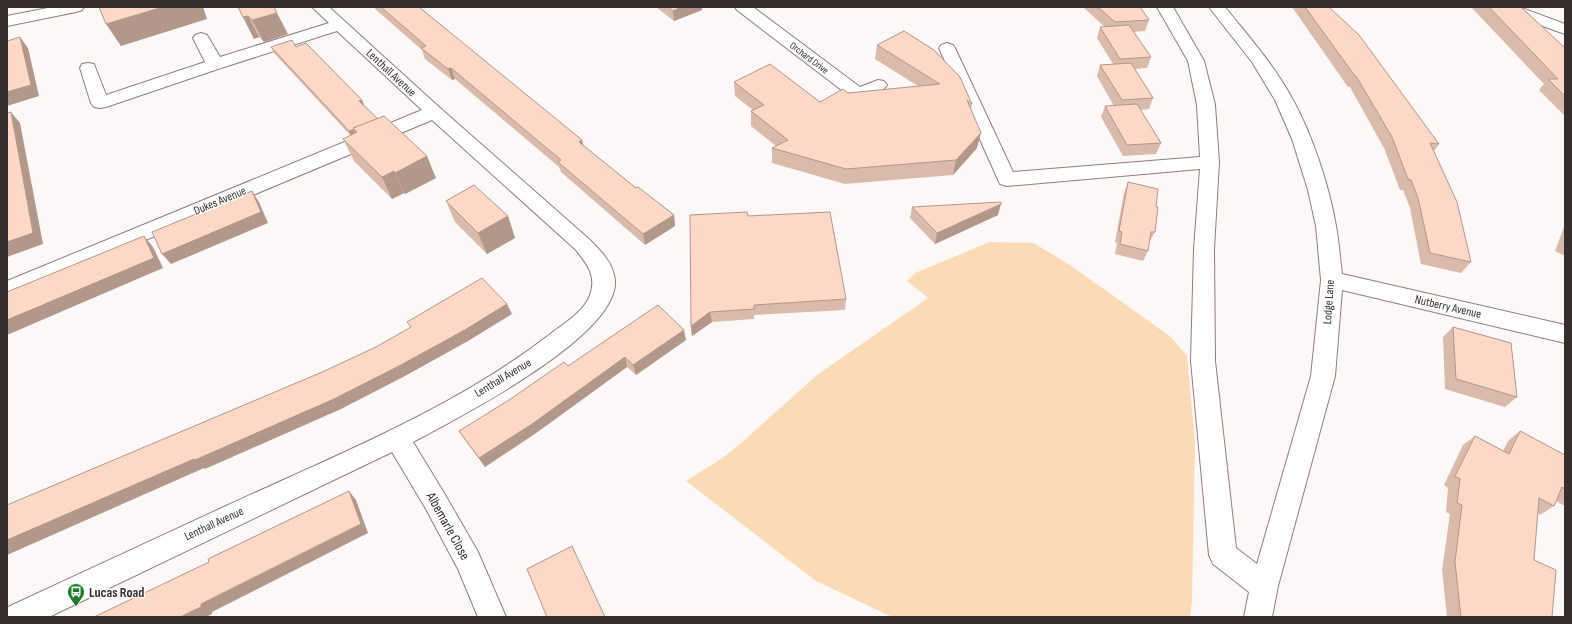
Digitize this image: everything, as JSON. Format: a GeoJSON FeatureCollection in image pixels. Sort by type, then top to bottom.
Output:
{"type":"FeatureCollection","features":[{"type":"Feature","properties":{"kind":"street"},"geometry":{"type":"LineString","coordinates":[[7,21],[76,7]]}},
{"type":"Feature","properties":{"kind":"street","name":"Lenthall Avenue"},"geometry":{"type":"LineString","coordinates":[[18,617],[397,438],[481,393],[528,364],[557,342],[592,311],[600,298],[604,281],[598,262],[583,245],[434,112],[320,7]]}},
{"type":"Feature","properties":{"kind":"street","name":"Orchard Drive"},"geometry":{"type":"LineString","coordinates":[[743,7],[854,91],[863,94],[878,85]]}},
{"type":"Feature","properties":{"kind":"street"},"geometry":{"type":"LineString","coordinates":[[1165,7],[1196,61],[1206,105],[1210,162],[1204,249],[1203,361],[1224,555],[1264,586]]}},
{"type":"Feature","properties":{"kind":"street","name":"Lodge Lane"},"geometry":{"type":"LineString","coordinates":[[1217,7],[1259,60],[1284,100],[1301,139],[1318,190],[1327,231],[1332,280],[1323,376],[1264,586],[1258,617]]}},
{"type":"Feature","properties":{"kind":"street"},"geometry":{"type":"LineString","coordinates":[[1504,7],[1563,30]]}},
{"type":"Feature","properties":{"kind":"street"},"geometry":{"type":"LineString","coordinates":[[88,68],[100,103],[215,64],[340,25]]}},
{"type":"Feature","properties":{"kind":"street"},"geometry":{"type":"LineString","coordinates":[[201,38],[215,64]]}},
{"type":"Feature","properties":{"kind":"street"},"geometry":{"type":"LineString","coordinates":[[947,48],[1007,179],[1210,162]]}},
{"type":"Feature","properties":{"kind":"street","name":"Dukes Avenue"},"geometry":{"type":"LineString","coordinates":[[7,290],[434,112]]}},
{"type":"Feature","properties":{"kind":"street","name":"Nutberry Avenue"},"geometry":{"type":"LineString","coordinates":[[1332,280],[1565,334]]}},
{"type":"Feature","properties":{"kind":"street","name":"Albemarle Close"},"geometry":{"type":"LineString","coordinates":[[397,438],[435,501],[468,561],[492,617]]}},
{"type":"Feature","properties":{"kind":"shaded area"},"geometry":{"type":"Polygon","coordinates":[[[990,242],[1034,243],[1070,265],[1171,337],[1187,356],[1195,442],[1192,600],[1190,617],[892,617],[816,581],[686,481],[721,459],[739,445],[817,375],[928,298],[907,281],[915,273],[990,242]]]}},
{"type":"Feature","properties":{"kind":"building"},"geometry":{"type":"Polygon","coordinates":[[[99,7],[163,7],[106,24],[99,7]]]}},
{"type":"Feature","properties":{"kind":"building"},"geometry":{"type":"Polygon","coordinates":[[[238,7],[274,7],[277,13],[252,20],[248,16],[243,17],[238,7]]]}},
{"type":"Feature","properties":{"kind":"building"},"geometry":{"type":"Polygon","coordinates":[[[381,7],[419,7],[582,140],[579,142],[636,188],[638,187],[674,215],[643,234],[558,162],[561,160],[451,68],[448,69],[421,48],[426,46],[381,7]]]}},
{"type":"Feature","properties":{"kind":"building"},"geometry":{"type":"Polygon","coordinates":[[[668,7],[682,7],[673,11],[668,7]]]}},
{"type":"Feature","properties":{"kind":"building"},"geometry":{"type":"Polygon","coordinates":[[[1098,7],[1140,7],[1149,20],[1115,22],[1098,7]]]}},
{"type":"Feature","properties":{"kind":"building"},"geometry":{"type":"Polygon","coordinates":[[[1305,7],[1329,7],[1359,35],[1439,144],[1430,143],[1457,202],[1471,262],[1430,253],[1418,198],[1411,180],[1408,179],[1392,137],[1356,76],[1305,7]]]}},
{"type":"Feature","properties":{"kind":"building"},"geometry":{"type":"Polygon","coordinates":[[[1489,7],[1521,7],[1565,48],[1565,96],[1548,79],[1558,79],[1489,7]]]}},
{"type":"Feature","properties":{"kind":"building"},"geometry":{"type":"Polygon","coordinates":[[[1129,25],[1151,57],[1120,59],[1100,27],[1129,25]]]}},
{"type":"Feature","properties":{"kind":"building"},"geometry":{"type":"Polygon","coordinates":[[[904,31],[934,50],[960,77],[972,104],[967,100],[981,133],[956,160],[846,169],[772,148],[788,140],[751,111],[764,105],[734,82],[770,64],[820,102],[843,89],[848,93],[940,84],[877,45],[904,31]]]}},
{"type":"Feature","properties":{"kind":"building"},"geometry":{"type":"Polygon","coordinates":[[[20,37],[31,85],[7,92],[7,41],[20,37]]]}},
{"type":"Feature","properties":{"kind":"building"},"geometry":{"type":"Polygon","coordinates":[[[292,40],[296,47],[306,43],[362,100],[359,101],[378,119],[353,128],[354,129],[349,131],[271,47],[292,40]]]}},
{"type":"Feature","properties":{"kind":"building"},"geometry":{"type":"Polygon","coordinates":[[[1131,63],[1153,98],[1122,100],[1100,65],[1131,63]]]}},
{"type":"Feature","properties":{"kind":"building"},"geometry":{"type":"Polygon","coordinates":[[[1137,104],[1161,143],[1127,145],[1105,106],[1137,104]]]}},
{"type":"Feature","properties":{"kind":"building"},"geometry":{"type":"Polygon","coordinates":[[[11,112],[33,233],[7,242],[7,113],[11,112]]]}},
{"type":"Feature","properties":{"kind":"building"},"geometry":{"type":"Polygon","coordinates":[[[384,116],[427,156],[395,173],[394,171],[382,177],[343,139],[357,132],[353,128],[384,116]]]}},
{"type":"Feature","properties":{"kind":"building"},"geometry":{"type":"Polygon","coordinates":[[[1128,182],[1158,189],[1156,207],[1158,207],[1155,232],[1151,232],[1148,251],[1120,244],[1122,232],[1119,231],[1128,182]]]}},
{"type":"Feature","properties":{"kind":"building"},"geometry":{"type":"Polygon","coordinates":[[[474,185],[508,216],[478,233],[446,201],[474,185]]]}},
{"type":"Feature","properties":{"kind":"building"},"geometry":{"type":"Polygon","coordinates":[[[252,191],[261,212],[162,254],[152,232],[252,191]]]}},
{"type":"Feature","properties":{"kind":"building"},"geometry":{"type":"Polygon","coordinates":[[[1001,202],[1001,204],[937,233],[912,207],[1001,202]]]}},
{"type":"Feature","properties":{"kind":"building"},"geometry":{"type":"Polygon","coordinates":[[[747,212],[748,216],[830,212],[846,299],[754,305],[754,309],[710,312],[691,326],[690,215],[747,212]]]}},
{"type":"Feature","properties":{"kind":"building"},"geometry":{"type":"Polygon","coordinates":[[[144,236],[154,258],[7,320],[7,292],[144,236]]]}},
{"type":"Feature","properties":{"kind":"building"},"geometry":{"type":"Polygon","coordinates":[[[482,278],[507,304],[463,331],[334,399],[7,540],[7,505],[320,373],[376,347],[411,327],[407,322],[482,278]]]}},
{"type":"Feature","properties":{"kind":"building"},"geometry":{"type":"Polygon","coordinates":[[[658,305],[684,330],[633,365],[625,357],[532,424],[479,458],[459,431],[509,400],[564,362],[568,366],[658,305]]]}},
{"type":"Feature","properties":{"kind":"building"},"geometry":{"type":"Polygon","coordinates":[[[1453,327],[1511,343],[1517,397],[1456,379],[1453,327]]]}},
{"type":"Feature","properties":{"kind":"building"},"geometry":{"type":"Polygon","coordinates":[[[1520,431],[1565,455],[1565,489],[1562,487],[1554,506],[1539,498],[1534,560],[1556,570],[1552,617],[1461,617],[1455,562],[1462,505],[1457,503],[1460,479],[1455,476],[1475,436],[1509,454],[1520,431]]]}},
{"type":"Feature","properties":{"kind":"building"},"geometry":{"type":"Polygon","coordinates":[[[349,491],[361,524],[201,604],[201,607],[180,617],[94,617],[209,562],[208,559],[349,491]]]}},
{"type":"Feature","properties":{"kind":"building"},"geometry":{"type":"Polygon","coordinates":[[[572,546],[605,617],[547,617],[527,569],[572,546]]]}},
{"type":"Feature","properties":{"kind":"place","name":"Lucas Road"},"geometry":{"type":"Point","coordinates":[76,607]}}]}
